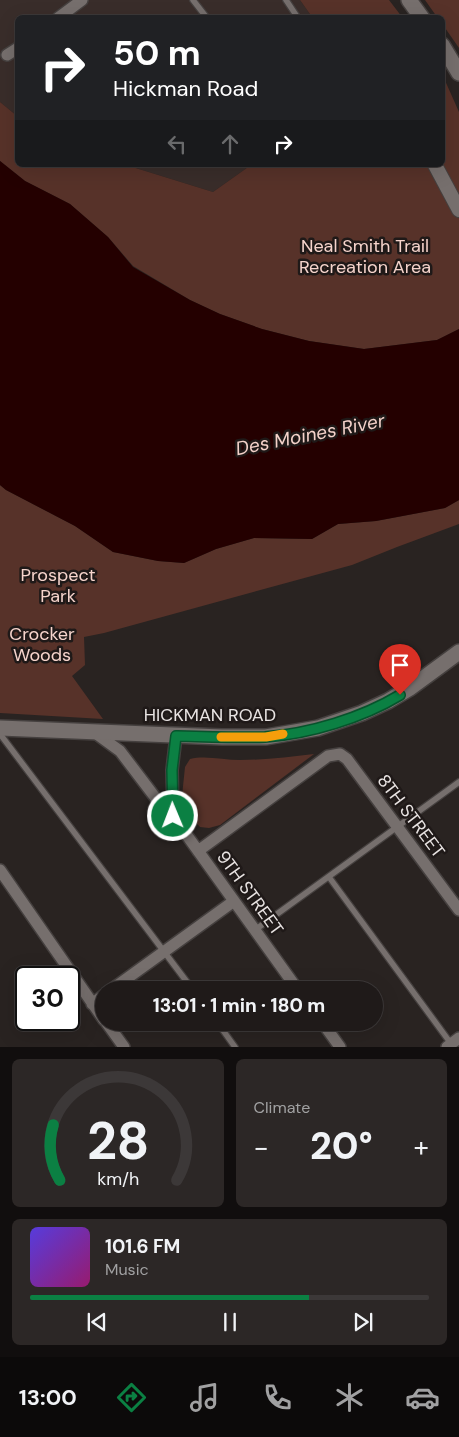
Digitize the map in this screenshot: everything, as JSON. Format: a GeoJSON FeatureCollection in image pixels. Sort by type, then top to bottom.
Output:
{"type":"FeatureCollection","features":[{"type":"Feature","properties":{"kind":"main road"},"geometry":{"type":"LineString","coordinates":[[409,0],[418,15]]}},
{"type":"Feature","properties":{"kind":"main road"},"geometry":{"type":"LineString","coordinates":[[445,50],[459,73]]}},
{"type":"Feature","properties":{"kind":"main road","name":"HICKMAN ROAD"},"geometry":{"type":"LineString","coordinates":[[0,728],[176,736],[266,737],[318,728],[388,702],[459,652]]}},
{"type":"Feature","properties":{"kind":"street"},"geometry":{"type":"LineString","coordinates":[[62,15],[82,0]]}},
{"type":"Feature","properties":{"kind":"street"},"geometry":{"type":"LineString","coordinates":[[7,56],[15,50]]}},
{"type":"Feature","properties":{"kind":"street"},"geometry":{"type":"LineString","coordinates":[[436,167],[459,210]]}},
{"type":"Feature","properties":{"kind":"street","name":"9TH STREET"},"geometry":{"type":"LineString","coordinates":[[94,732],[120,751],[161,805],[173,816],[292,981]]}},
{"type":"Feature","properties":{"kind":"street"},"geometry":{"type":"LineString","coordinates":[[173,816],[172,770],[176,736]]}},
{"type":"Feature","properties":{"kind":"street","name":"8TH STREET"},"geometry":{"type":"LineString","coordinates":[[198,851],[328,756],[340,754],[347,759],[459,910]]}},
{"type":"Feature","properties":{"kind":"street"},"geometry":{"type":"LineString","coordinates":[[0,870],[95,1008]]}},
{"type":"Feature","properties":{"kind":"street"},"geometry":{"type":"LineString","coordinates":[[123,981],[234,900]]}},
{"type":"Feature","properties":{"kind":"street"},"geometry":{"type":"LineString","coordinates":[[112,1031],[124,1047]]}},
{"type":"Feature","properties":{"kind":"street"},"geometry":{"type":"LineString","coordinates":[[328,1031],[340,1047]]}},
{"type":"Feature","properties":{"kind":"lane"},"geometry":{"type":"LineString","coordinates":[[193,0],[205,15]]}},
{"type":"Feature","properties":{"kind":"lane"},"geometry":{"type":"LineString","coordinates":[[286,0],[296,15]]}},
{"type":"Feature","properties":{"kind":"lane"},"geometry":{"type":"LineString","coordinates":[[0,734],[186,981]]}},
{"type":"Feature","properties":{"kind":"lane"},"geometry":{"type":"LineString","coordinates":[[255,930],[459,782]]}},
{"type":"Feature","properties":{"kind":"lane"},"geometry":{"type":"LineString","coordinates":[[329,877],[453,1044]]}},
{"type":"Feature","properties":{"kind":"lane"},"geometry":{"type":"LineString","coordinates":[[223,1031],[235,1047]]}},
{"type":"Feature","properties":{"kind":"shaded area"},"geometry":{"type":"Polygon","coordinates":[[[0,0],[300,0],[311,15],[15,15],[15,114],[0,102],[0,0]]]}},
{"type":"Feature","properties":{"kind":"shaded area"},"geometry":{"type":"Polygon","coordinates":[[[132,167],[248,167],[213,192],[132,167]]]}},
{"type":"Feature","properties":{"kind":"green space"},"geometry":{"type":"Polygon","coordinates":[[[300,0],[389,0],[400,15],[311,15],[300,0]]]}},
{"type":"Feature","properties":{"kind":"green space"},"geometry":{"type":"Polygon","coordinates":[[[425,0],[459,0],[459,48],[445,28],[445,15],[436,15],[425,0]]]}},
{"type":"Feature","properties":{"kind":"green space","name":"Neal Smith Trail Recreation Area"},"geometry":{"type":"Polygon","coordinates":[[[445,80],[459,112],[459,329],[437,340],[364,349],[309,341],[262,329],[220,314],[190,300],[133,266],[108,237],[70,204],[25,181],[0,161],[0,102],[15,114],[15,167],[132,167],[213,192],[248,167],[445,167],[445,80]]]}},
{"type":"Feature","properties":{"kind":"green space","name":"Prospect Park"},"geometry":{"type":"Polygon","coordinates":[[[0,485],[6,490],[75,526],[113,552],[158,561],[184,563],[216,549],[254,538],[312,539],[338,524],[376,521],[445,508],[459,500],[459,524],[352,565],[84,637],[85,665],[72,676],[103,719],[0,713],[0,485]]]}},
{"type":"Feature","properties":{"kind":"green space"},"geometry":{"type":"Polygon","coordinates":[[[314,754],[220,825],[209,828],[200,827],[187,813],[182,796],[185,767],[190,759],[249,760],[314,754]]]}},
{"type":"Feature","properties":{"kind":"water","name":"Des Moines River"},"geometry":{"type":"Polygon","coordinates":[[[0,161],[25,181],[70,204],[108,237],[133,267],[190,300],[220,314],[262,329],[309,341],[364,349],[437,340],[459,329],[459,500],[445,508],[376,521],[338,524],[312,539],[254,538],[216,549],[184,563],[158,561],[113,552],[75,526],[6,490],[0,485],[0,161]]]}},
{"type":"Feature","properties":{"kind":"slow traffic"},"geometry":{"type":"LineString","coordinates":[[221,737],[266,737],[283,734]]}},
{"type":"Feature","properties":{"kind":"route"},"geometry":{"type":"LineString","coordinates":[[173,816],[172,770],[176,736],[266,737],[318,728],[362,713],[400,695]]}},
{"type":"Feature","properties":{"kind":"park label","name":"Crocker Woods"},"geometry":{"type":"Point","coordinates":[42,644]}}]}
